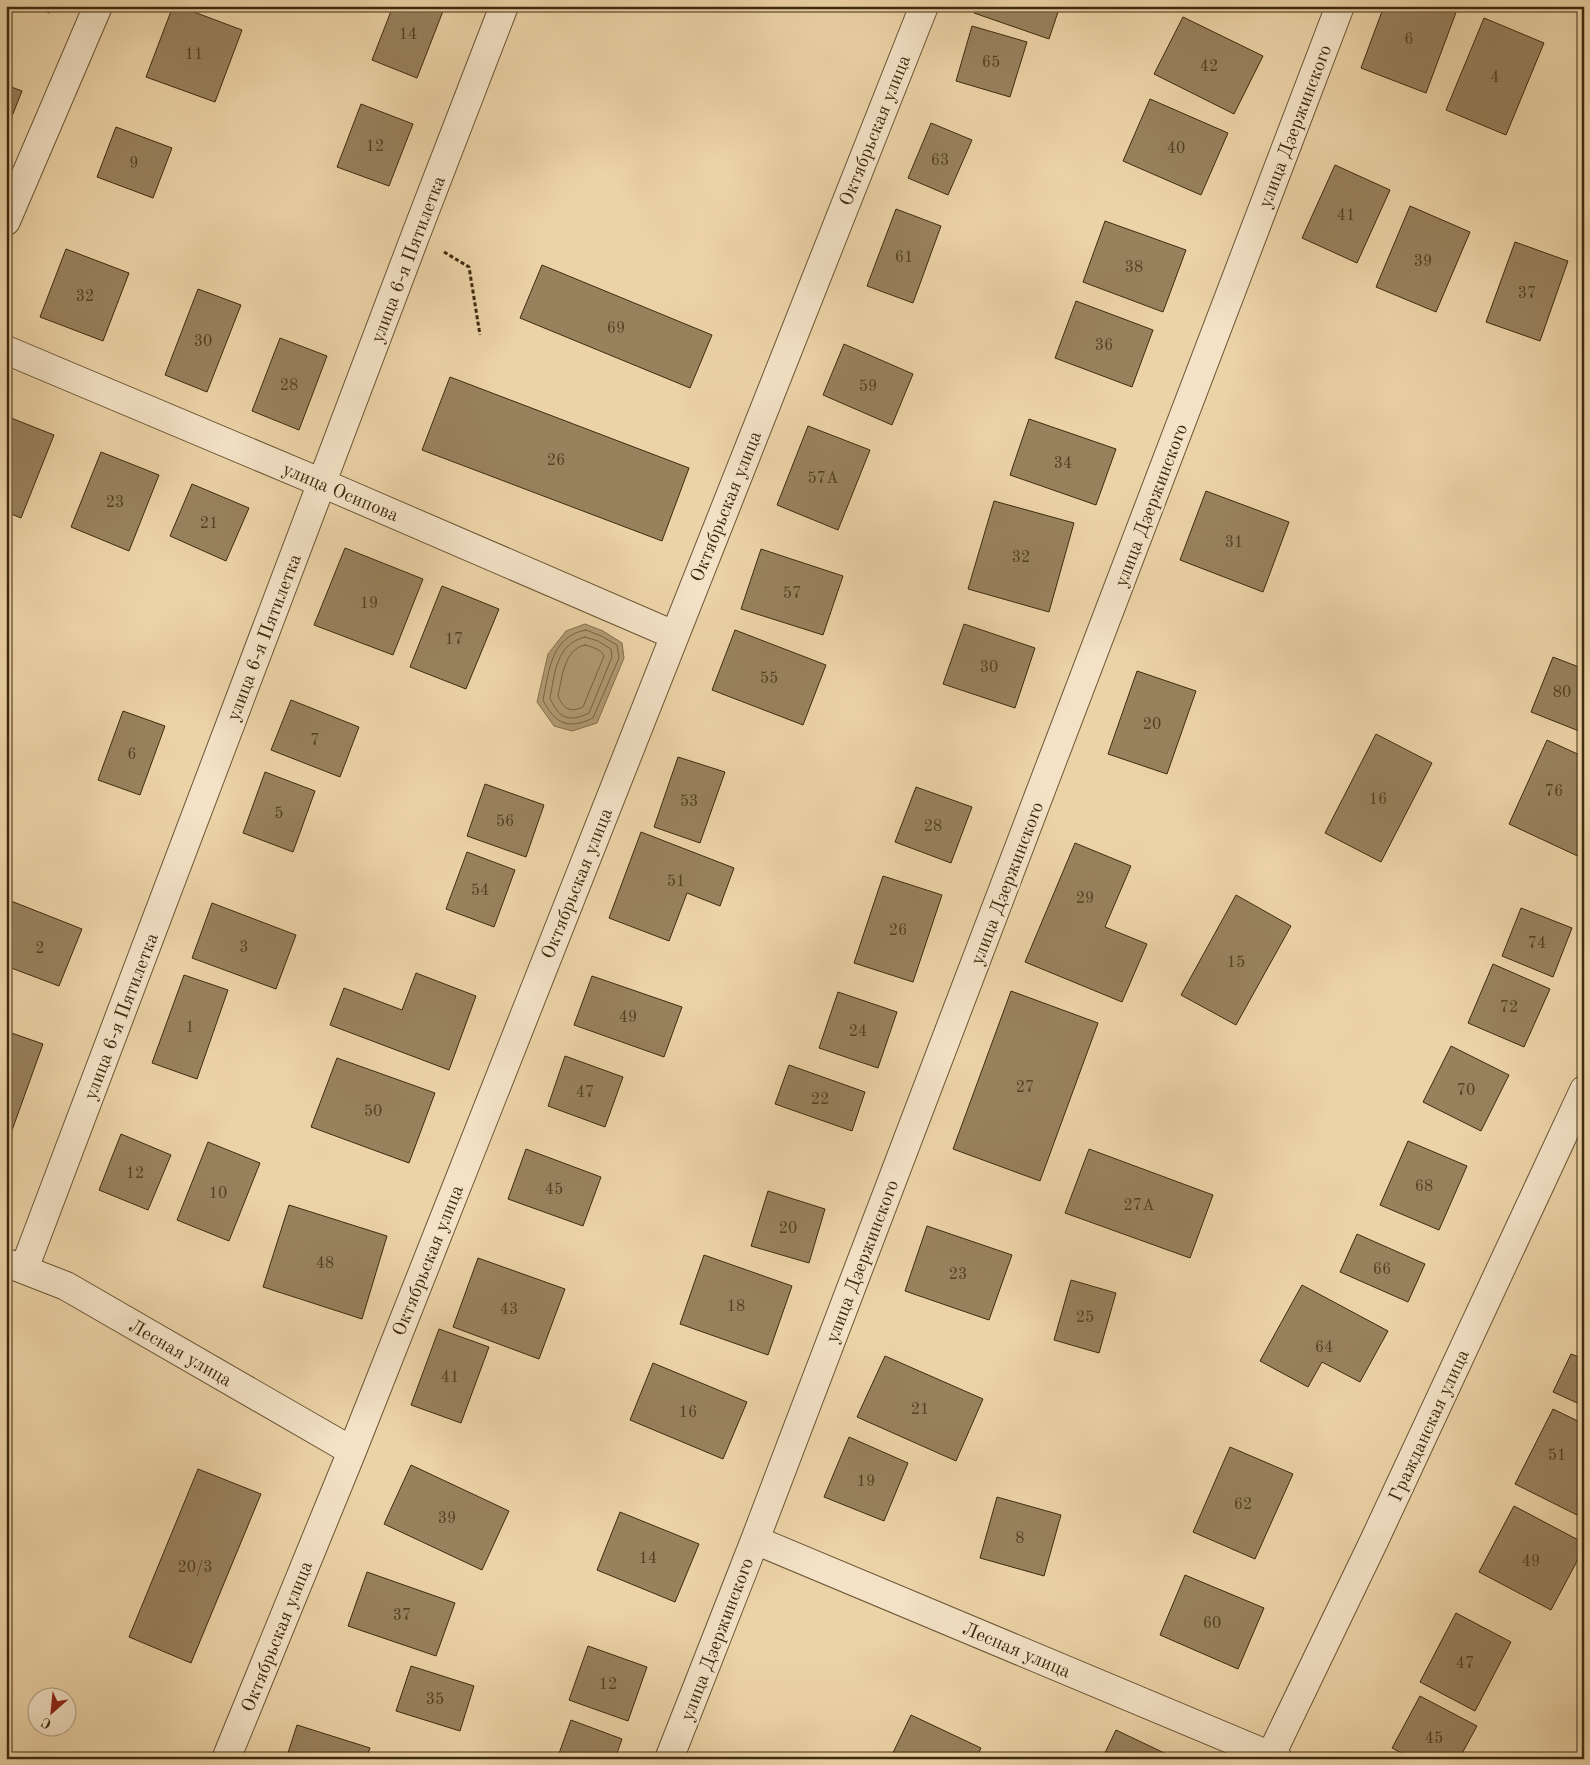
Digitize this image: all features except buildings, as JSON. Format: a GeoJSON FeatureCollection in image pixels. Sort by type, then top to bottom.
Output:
{"type":"FeatureCollection","features":[{"type":"Feature","properties":{"kind":"street"},"geometry":{"type":"LineString","coordinates":[[6,221],[98,6]]}},
{"type":"Feature","properties":{"kind":"street","name":"улица 6-я Пятилетка"},"geometry":{"type":"LineString","coordinates":[[15,1266],[322,482],[504,6]]}},
{"type":"Feature","properties":{"kind":"street","name":"Октябрьская улица"},"geometry":{"type":"LineString","coordinates":[[226,1759],[352,1451],[924,6]]}},
{"type":"Feature","properties":{"kind":"street","name":"улица Дзержинского"},"geometry":{"type":"LineString","coordinates":[[669,1759],[755,1540],[1340,6]]}},
{"type":"Feature","properties":{"kind":"street","name":"улица Осипова"},"geometry":{"type":"LineString","coordinates":[[6,350],[322,482],[674,635]]}},
{"type":"Feature","properties":{"kind":"street","name":"Гражданская улица"},"geometry":{"type":"LineString","coordinates":[[1273,1757],[1584,1090]]}},
{"type":"Feature","properties":{"kind":"street","name":"Лесная улица"},"geometry":{"type":"LineString","coordinates":[[15,1266],[66,1286],[352,1451]]}},
{"type":"Feature","properties":{"kind":"street","name":"Лесная улица"},"geometry":{"type":"LineString","coordinates":[[755,1540],[1273,1757]]}},
{"type":"Feature","properties":{"kind":"path"},"geometry":{"type":"LineString","coordinates":[[416,234],[469,267],[480,335]]}},
{"type":"Feature","properties":{"kind":"water"},"geometry":{"type":"Polygon","coordinates":[[[585,624],[603,631],[622,643],[624,658],[597,723],[572,731],[554,726],[537,702],[548,654],[566,631],[585,624]]]}}]}
